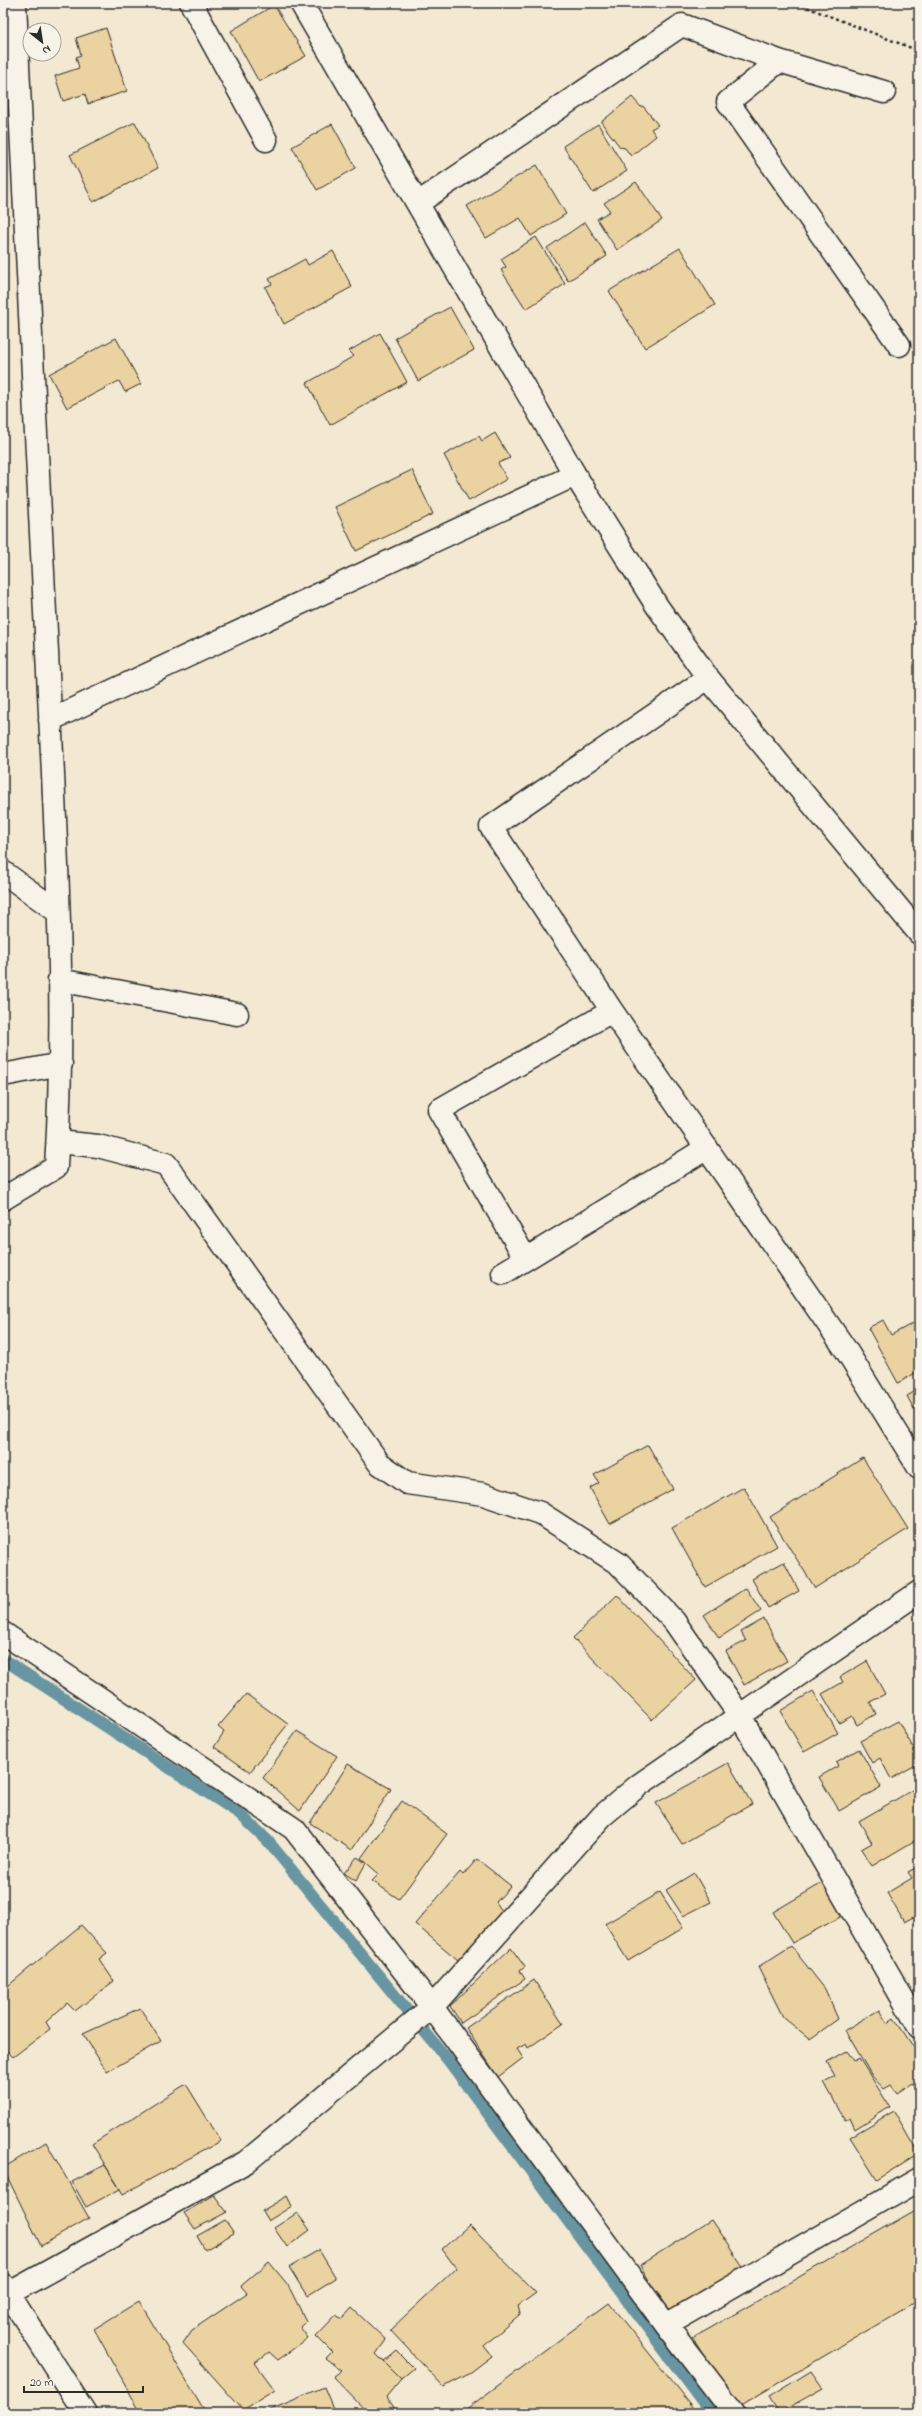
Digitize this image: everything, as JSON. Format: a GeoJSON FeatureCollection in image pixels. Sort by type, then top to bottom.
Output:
{"type":"FeatureCollection","features":[{"type":"Feature","properties":{"kind":"street"},"geometry":{"type":"LineString","coordinates":[[3,1199],[56,1168],[61,1064],[58,912],[50,720],[15,3]]}},
{"type":"Feature","properties":{"kind":"street"},"geometry":{"type":"LineString","coordinates":[[191,3],[266,140]]}},
{"type":"Feature","properties":{"kind":"street"},"geometry":{"type":"LineString","coordinates":[[301,3],[575,475],[657,606],[708,678],[919,933]]}},
{"type":"Feature","properties":{"kind":"street"},"geometry":{"type":"LineString","coordinates":[[418,204],[682,26],[779,61],[884,92]]}},
{"type":"Feature","properties":{"kind":"street"},"geometry":{"type":"LineString","coordinates":[[779,61],[728,102],[899,345]]}},
{"type":"Feature","properties":{"kind":"street"},"geometry":{"type":"LineString","coordinates":[[50,720],[575,475]]}},
{"type":"Feature","properties":{"kind":"street"},"geometry":{"type":"LineString","coordinates":[[708,678],[491,826],[612,1011],[846,1350],[919,1468]]}},
{"type":"Feature","properties":{"kind":"street"},"geometry":{"type":"LineString","coordinates":[[3,872],[58,912]]}},
{"type":"Feature","properties":{"kind":"street"},"geometry":{"type":"LineString","coordinates":[[59,980],[237,1014]]}},
{"type":"Feature","properties":{"kind":"street"},"geometry":{"type":"LineString","coordinates":[[526,1259],[439,1110],[612,1011]]}},
{"type":"Feature","properties":{"kind":"street"},"geometry":{"type":"LineString","coordinates":[[3,1076],[61,1064]]}},
{"type":"Feature","properties":{"kind":"street"},"geometry":{"type":"LineString","coordinates":[[58,1142],[98,1146],[166,1164],[379,1464],[407,1483],[483,1494],[540,1513],[619,1564],[674,1621],[740,1716],[919,2026]]}},
{"type":"Feature","properties":{"kind":"street"},"geometry":{"type":"LineString","coordinates":[[503,1273],[707,1148]]}},
{"type":"Feature","properties":{"kind":"street"},"geometry":{"type":"LineString","coordinates":[[85,2413],[6,2290],[246,2162],[432,2007],[602,1816],[639,1785],[919,1592]]}},
{"type":"Feature","properties":{"kind":"street"},"geometry":{"type":"LineString","coordinates":[[3,1633],[294,1829],[432,2007],[666,2325],[734,2413]]}},
{"type":"Feature","properties":{"kind":"street"},"geometry":{"type":"LineString","coordinates":[[666,2325],[919,2179]]}},
{"type":"Feature","properties":{"kind":"path"},"geometry":{"type":"LineString","coordinates":[[796,3],[919,51]]}},
{"type":"Feature","properties":{"kind":"building"},"geometry":{"type":"Polygon","coordinates":[[[274,5],[306,56],[259,82],[231,31],[274,5]]]}},
{"type":"Feature","properties":{"kind":"building"},"geometry":{"type":"Polygon","coordinates":[[[3,20],[6,21],[3,38],[3,20]]]}},
{"type":"Feature","properties":{"kind":"building"},"geometry":{"type":"Polygon","coordinates":[[[106,28],[127,91],[88,104],[85,94],[63,101],[55,76],[79,68],[76,57],[81,55],[76,38],[106,28]]]}},
{"type":"Feature","properties":{"kind":"building"},"geometry":{"type":"Polygon","coordinates":[[[632,97],[641,107],[643,106],[658,125],[651,129],[656,136],[631,156],[625,148],[620,147],[601,122],[632,97]]]}},
{"type":"Feature","properties":{"kind":"building"},"geometry":{"type":"Polygon","coordinates":[[[135,122],[158,168],[93,202],[70,155],[135,122]]]}},
{"type":"Feature","properties":{"kind":"building"},"geometry":{"type":"Polygon","coordinates":[[[332,124],[356,168],[317,190],[292,147],[332,124]]]}},
{"type":"Feature","properties":{"kind":"building"},"geometry":{"type":"Polygon","coordinates":[[[598,124],[627,171],[593,193],[563,146],[598,124]]]}},
{"type":"Feature","properties":{"kind":"building"},"geometry":{"type":"Polygon","coordinates":[[[537,165],[566,214],[531,236],[520,218],[486,238],[467,206],[537,165]]]}},
{"type":"Feature","properties":{"kind":"building"},"geometry":{"type":"Polygon","coordinates":[[[636,182],[662,220],[617,250],[597,219],[610,211],[604,203],[636,182]]]}},
{"type":"Feature","properties":{"kind":"building"},"geometry":{"type":"Polygon","coordinates":[[[585,222],[607,256],[568,281],[547,248],[585,222]]]}},
{"type":"Feature","properties":{"kind":"building"},"geometry":{"type":"Polygon","coordinates":[[[536,237],[565,284],[526,309],[501,270],[506,267],[501,259],[536,237]]]}},
{"type":"Feature","properties":{"kind":"building"},"geometry":{"type":"Polygon","coordinates":[[[680,248],[715,305],[645,348],[609,291],[680,248]]]}},
{"type":"Feature","properties":{"kind":"building"},"geometry":{"type":"Polygon","coordinates":[[[333,251],[352,287],[284,324],[265,287],[272,284],[269,279],[305,259],[308,265],[333,251]]]}},
{"type":"Feature","properties":{"kind":"building"},"geometry":{"type":"Polygon","coordinates":[[[450,307],[474,350],[418,381],[395,338],[450,307]]]}},
{"type":"Feature","properties":{"kind":"building"},"geometry":{"type":"Polygon","coordinates":[[[380,333],[407,382],[330,425],[307,383],[354,356],[349,351],[380,333]]]}},
{"type":"Feature","properties":{"kind":"building"},"geometry":{"type":"Polygon","coordinates":[[[116,338],[141,384],[125,392],[119,381],[67,408],[49,374],[116,338]]]}},
{"type":"Feature","properties":{"kind":"building"},"geometry":{"type":"Polygon","coordinates":[[[495,433],[510,458],[498,463],[507,479],[469,501],[444,455],[479,436],[482,441],[495,433]]]}},
{"type":"Feature","properties":{"kind":"building"},"geometry":{"type":"Polygon","coordinates":[[[412,470],[433,514],[356,551],[335,507],[412,470]]]}},
{"type":"Feature","properties":{"kind":"building"},"geometry":{"type":"Polygon","coordinates":[[[883,1320],[891,1335],[919,1320],[919,1371],[898,1383],[868,1328],[883,1320]]]}},
{"type":"Feature","properties":{"kind":"building"},"geometry":{"type":"Polygon","coordinates":[[[919,1389],[919,1419],[907,1396],[919,1389]]]}},
{"type":"Feature","properties":{"kind":"building"},"geometry":{"type":"Polygon","coordinates":[[[648,1445],[673,1489],[610,1524],[590,1488],[599,1483],[594,1475],[648,1445]]]}},
{"type":"Feature","properties":{"kind":"building"},"geometry":{"type":"Polygon","coordinates":[[[863,1458],[908,1529],[815,1588],[770,1517],[863,1458]]]}},
{"type":"Feature","properties":{"kind":"building"},"geometry":{"type":"Polygon","coordinates":[[[744,1487],[777,1546],[705,1587],[672,1528],[744,1487]]]}},
{"type":"Feature","properties":{"kind":"building"},"geometry":{"type":"Polygon","coordinates":[[[784,1562],[799,1591],[768,1608],[752,1579],[784,1562]]]}},
{"type":"Feature","properties":{"kind":"building"},"geometry":{"type":"Polygon","coordinates":[[[746,1588],[761,1611],[719,1638],[704,1615],[746,1588]]]}},
{"type":"Feature","properties":{"kind":"building"},"geometry":{"type":"Polygon","coordinates":[[[617,1595],[696,1680],[652,1720],[573,1638],[617,1595]]]}},
{"type":"Feature","properties":{"kind":"building"},"geometry":{"type":"Polygon","coordinates":[[[764,1619],[787,1661],[744,1685],[726,1651],[746,1641],[741,1632],[764,1619]]]}},
{"type":"Feature","properties":{"kind":"building"},"geometry":{"type":"Polygon","coordinates":[[[867,1661],[885,1694],[870,1702],[876,1714],[857,1725],[852,1716],[839,1723],[822,1694],[843,1682],[840,1677],[867,1661]]]}},
{"type":"Feature","properties":{"kind":"building"},"geometry":{"type":"Polygon","coordinates":[[[813,1691],[838,1733],[804,1752],[780,1711],[813,1691]]]}},
{"type":"Feature","properties":{"kind":"building"},"geometry":{"type":"Polygon","coordinates":[[[246,1694],[288,1724],[250,1772],[214,1747],[224,1732],[218,1727],[246,1694]]]}},
{"type":"Feature","properties":{"kind":"building"},"geometry":{"type":"Polygon","coordinates":[[[898,1721],[919,1758],[919,1763],[891,1779],[880,1758],[872,1763],[860,1741],[898,1721]]]}},
{"type":"Feature","properties":{"kind":"building"},"geometry":{"type":"Polygon","coordinates":[[[297,1731],[337,1756],[300,1811],[263,1778],[297,1731]]]}},
{"type":"Feature","properties":{"kind":"building"},"geometry":{"type":"Polygon","coordinates":[[[859,1749],[881,1787],[839,1811],[819,1777],[838,1766],[836,1762],[859,1749]]]}},
{"type":"Feature","properties":{"kind":"building"},"geometry":{"type":"Polygon","coordinates":[[[728,1763],[752,1804],[682,1844],[656,1803],[728,1763]]]}},
{"type":"Feature","properties":{"kind":"building"},"geometry":{"type":"Polygon","coordinates":[[[348,1764],[391,1789],[352,1850],[310,1823],[348,1764]]]}},
{"type":"Feature","properties":{"kind":"building"},"geometry":{"type":"Polygon","coordinates":[[[919,1786],[919,1838],[872,1866],[861,1849],[872,1843],[859,1821],[919,1786]]]}},
{"type":"Feature","properties":{"kind":"building"},"geometry":{"type":"Polygon","coordinates":[[[402,1801],[447,1834],[399,1899],[372,1881],[379,1874],[361,1858],[402,1801]]]}},
{"type":"Feature","properties":{"kind":"building"},"geometry":{"type":"Polygon","coordinates":[[[357,1857],[366,1863],[356,1881],[344,1873],[357,1857]]]}},
{"type":"Feature","properties":{"kind":"building"},"geometry":{"type":"Polygon","coordinates":[[[477,1859],[511,1886],[496,1902],[502,1911],[458,1960],[415,1924],[460,1872],[463,1875],[477,1859]]]}},
{"type":"Feature","properties":{"kind":"building"},"geometry":{"type":"Polygon","coordinates":[[[919,1866],[919,1914],[904,1922],[887,1893],[912,1878],[908,1872],[919,1866]]]}},
{"type":"Feature","properties":{"kind":"building"},"geometry":{"type":"Polygon","coordinates":[[[694,1873],[711,1902],[683,1916],[666,1890],[694,1873]]]}},
{"type":"Feature","properties":{"kind":"building"},"geometry":{"type":"Polygon","coordinates":[[[824,1882],[844,1915],[792,1943],[773,1912],[824,1882]]]}},
{"type":"Feature","properties":{"kind":"building"},"geometry":{"type":"Polygon","coordinates":[[[660,1892],[683,1928],[628,1961],[605,1924],[660,1892]]]}},
{"type":"Feature","properties":{"kind":"building"},"geometry":{"type":"Polygon","coordinates":[[[81,1925],[107,1953],[99,1959],[114,1981],[75,2011],[67,2003],[46,2022],[50,2029],[13,2057],[3,2047],[3,1990],[81,1925]]]}},
{"type":"Feature","properties":{"kind":"building"},"geometry":{"type":"Polygon","coordinates":[[[791,1946],[825,1989],[838,2019],[810,2039],[783,2017],[758,1967],[791,1946]]]}},
{"type":"Feature","properties":{"kind":"building"},"geometry":{"type":"Polygon","coordinates":[[[511,1948],[525,1967],[520,1971],[525,1979],[461,2023],[450,2006],[511,1948]]]}},
{"type":"Feature","properties":{"kind":"building"},"geometry":{"type":"Polygon","coordinates":[[[534,1980],[563,2024],[528,2048],[526,2044],[517,2049],[523,2058],[498,2077],[466,2028],[534,1980]]]}},
{"type":"Feature","properties":{"kind":"building"},"geometry":{"type":"Polygon","coordinates":[[[140,2008],[161,2041],[107,2072],[83,2034],[140,2008]]]}},
{"type":"Feature","properties":{"kind":"building"},"geometry":{"type":"Polygon","coordinates":[[[879,2010],[887,2023],[894,2018],[919,2055],[919,2088],[917,2090],[912,2083],[897,2093],[891,2085],[884,2089],[872,2076],[845,2030],[879,2010]]]}},
{"type":"Feature","properties":{"kind":"building"},"geometry":{"type":"Polygon","coordinates":[[[847,2051],[854,2061],[859,2058],[890,2107],[855,2129],[850,2118],[845,2121],[824,2082],[835,2076],[827,2062],[847,2051]]]}},
{"type":"Feature","properties":{"kind":"building"},"geometry":{"type":"Polygon","coordinates":[[[186,2084],[221,2141],[123,2194],[92,2144],[186,2084]]]}},
{"type":"Feature","properties":{"kind":"building"},"geometry":{"type":"Polygon","coordinates":[[[894,2111],[919,2154],[877,2180],[850,2137],[894,2111]]]}},
{"type":"Feature","properties":{"kind":"building"},"geometry":{"type":"Polygon","coordinates":[[[46,2142],[89,2218],[41,2246],[3,2168],[46,2142]]]}},
{"type":"Feature","properties":{"kind":"building"},"geometry":{"type":"Polygon","coordinates":[[[105,2165],[120,2189],[86,2207],[72,2182],[105,2165]]]}},
{"type":"Feature","properties":{"kind":"building"},"geometry":{"type":"Polygon","coordinates":[[[214,2195],[227,2212],[195,2229],[184,2213],[214,2195]]]}},
{"type":"Feature","properties":{"kind":"building"},"geometry":{"type":"Polygon","coordinates":[[[287,2196],[292,2206],[268,2221],[262,2211],[287,2196]]]}},
{"type":"Feature","properties":{"kind":"building"},"geometry":{"type":"Polygon","coordinates":[[[919,2208],[919,2300],[738,2407],[693,2338],[919,2208]]]}},
{"type":"Feature","properties":{"kind":"building"},"geometry":{"type":"Polygon","coordinates":[[[297,2213],[310,2230],[287,2247],[274,2228],[297,2213]]]}},
{"type":"Feature","properties":{"kind":"building"},"geometry":{"type":"Polygon","coordinates":[[[225,2220],[234,2233],[205,2250],[197,2236],[225,2220]]]}},
{"type":"Feature","properties":{"kind":"building"},"geometry":{"type":"Polygon","coordinates":[[[711,2220],[744,2269],[668,2313],[640,2265],[711,2220]]]}},
{"type":"Feature","properties":{"kind":"building"},"geometry":{"type":"Polygon","coordinates":[[[469,2225],[536,2293],[518,2306],[520,2314],[484,2346],[492,2356],[467,2375],[444,2387],[390,2330],[456,2268],[442,2249],[469,2225]]]}},
{"type":"Feature","properties":{"kind":"building"},"geometry":{"type":"Polygon","coordinates":[[[319,2250],[336,2278],[307,2296],[289,2267],[319,2250]]]}},
{"type":"Feature","properties":{"kind":"building"},"geometry":{"type":"Polygon","coordinates":[[[269,2262],[288,2285],[306,2321],[300,2327],[308,2338],[278,2360],[269,2352],[255,2363],[275,2390],[243,2410],[183,2343],[192,2330],[247,2293],[241,2286],[269,2262]]]}},
{"type":"Feature","properties":{"kind":"building"},"geometry":{"type":"Polygon","coordinates":[[[139,2301],[206,2413],[141,2413],[94,2329],[139,2301]]]}},
{"type":"Feature","properties":{"kind":"building"},"geometry":{"type":"Polygon","coordinates":[[[609,2303],[697,2413],[461,2413],[609,2303]]]}},
{"type":"Feature","properties":{"kind":"building"},"geometry":{"type":"Polygon","coordinates":[[[352,2308],[386,2340],[376,2354],[401,2379],[386,2397],[394,2409],[390,2413],[368,2413],[333,2377],[342,2370],[326,2358],[332,2352],[316,2336],[336,2315],[342,2319],[352,2308]]]}},
{"type":"Feature","properties":{"kind":"building"},"geometry":{"type":"Polygon","coordinates":[[[397,2351],[414,2368],[401,2379],[384,2362],[397,2351]]]}},
{"type":"Feature","properties":{"kind":"building"},"geometry":{"type":"Polygon","coordinates":[[[811,2371],[823,2388],[779,2413],[769,2397],[811,2371]]]}},
{"type":"Feature","properties":{"kind":"building"},"geometry":{"type":"Polygon","coordinates":[[[324,2387],[335,2413],[263,2413],[324,2387]]]}},
{"type":"Feature","properties":{"kind":"building"},"geometry":{"type":"Polygon","coordinates":[[[357,2409],[359,2413],[343,2413],[357,2409]]]}},
{"type":"Feature","properties":{"kind":"waterway"},"geometry":{"type":"LineString","coordinates":[[3,1659],[240,1814],[267,1840],[448,2060],[711,2413]]}}]}
